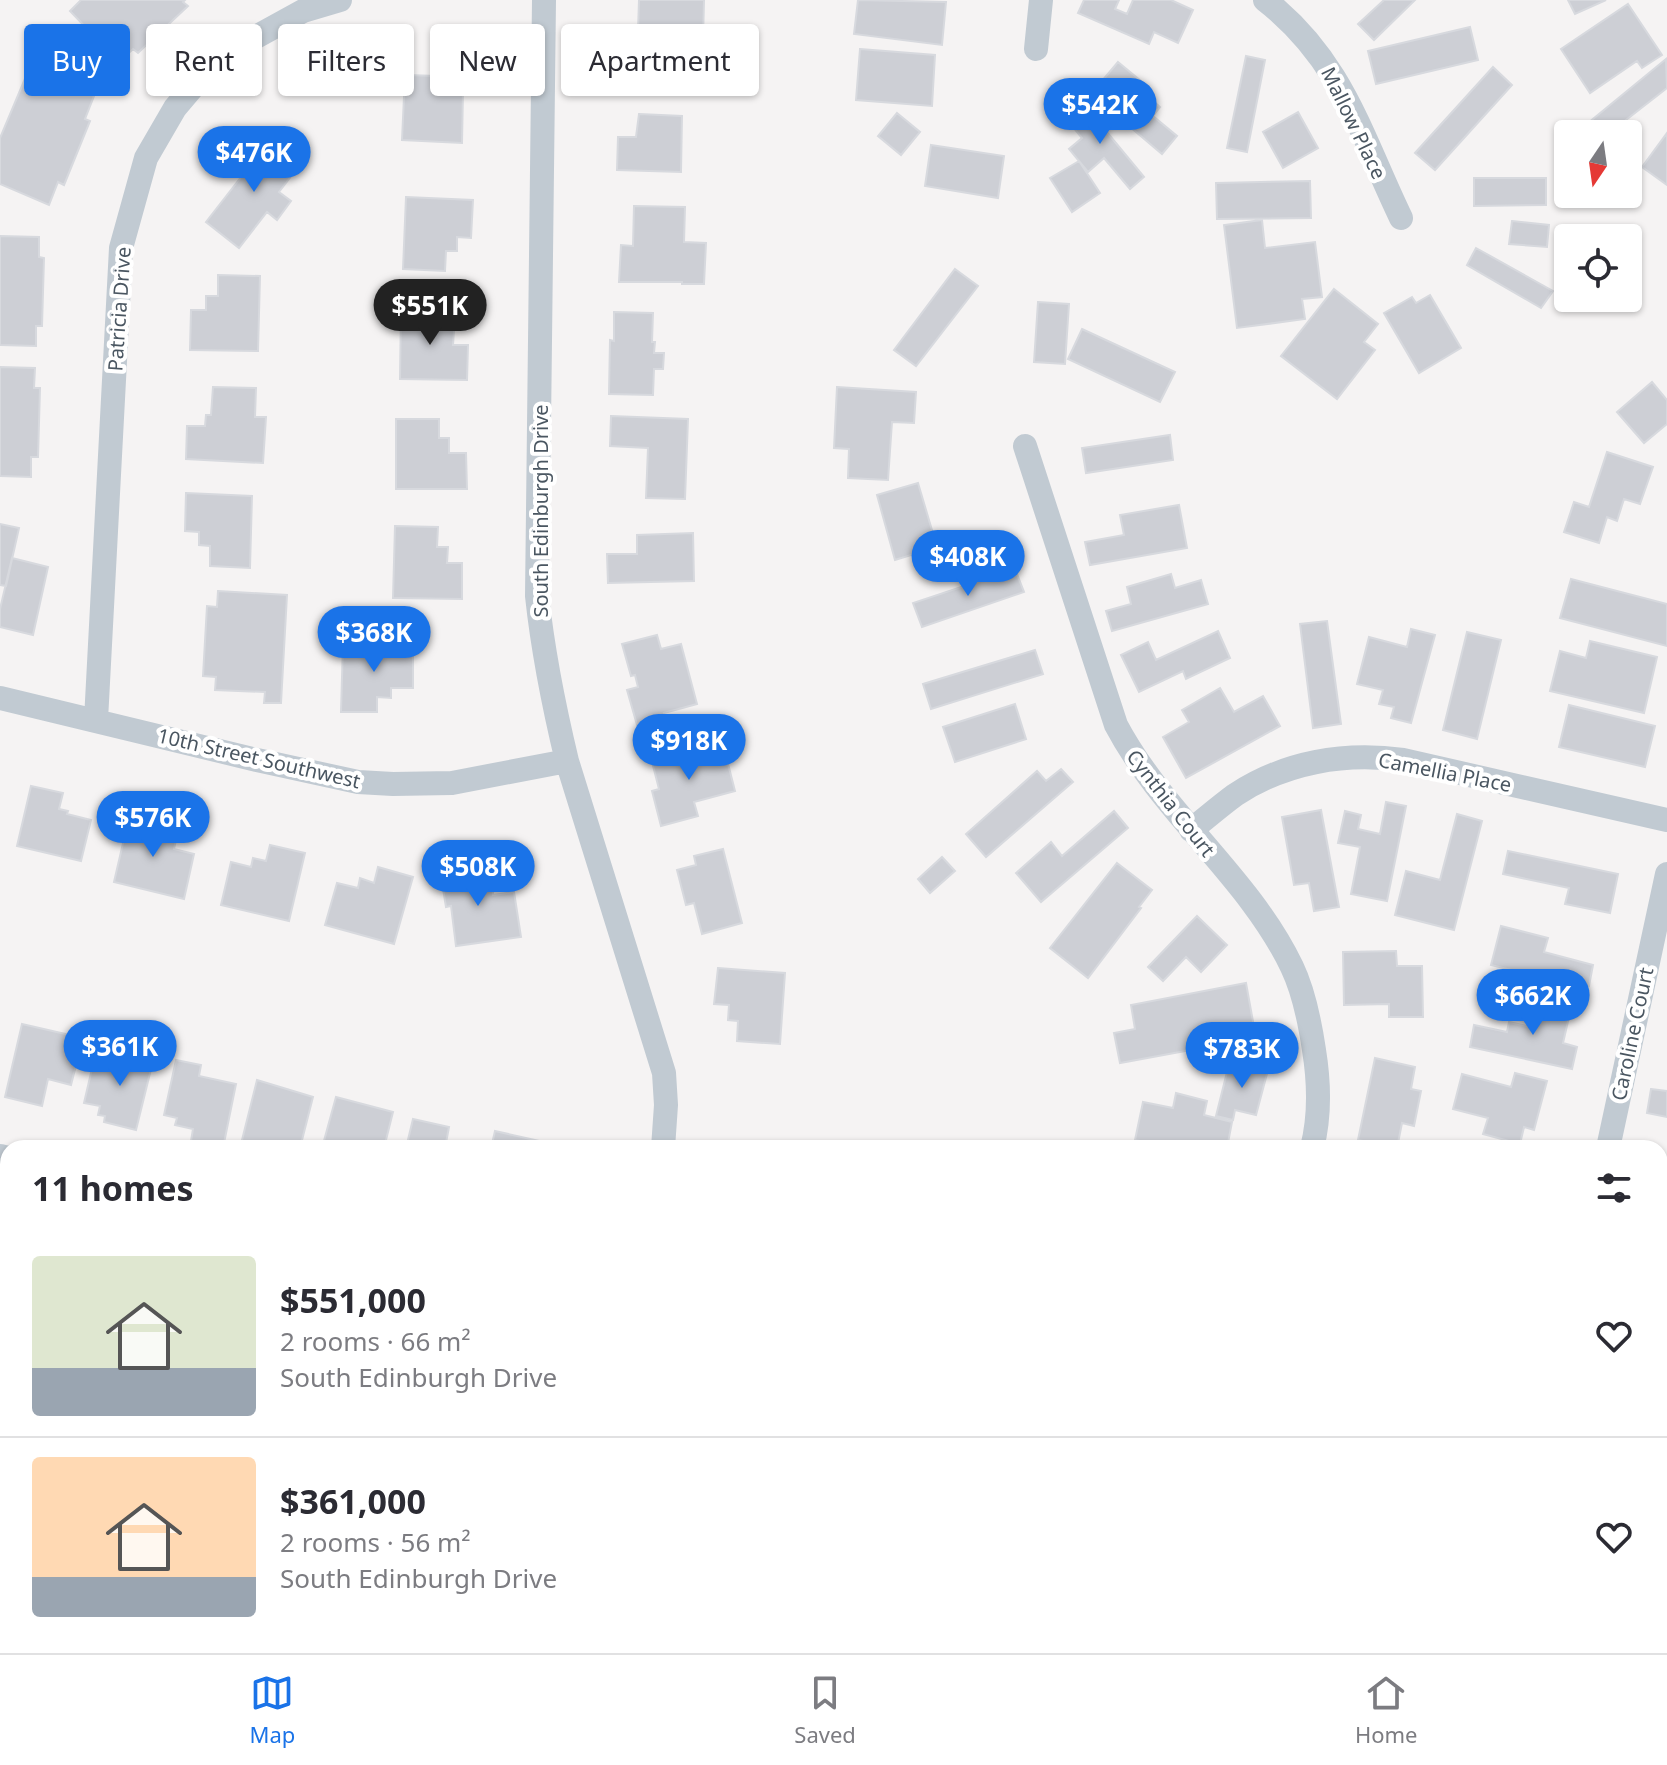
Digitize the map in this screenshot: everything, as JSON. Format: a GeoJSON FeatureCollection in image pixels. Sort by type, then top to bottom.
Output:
{"type":"FeatureCollection","features":[{"type":"Feature","properties":{"kind":"street","name":"Patricia Drive"},"geometry":{"type":"LineString","coordinates":[[96,720],[121,248],[146,158],[175,108],[197,82],[243,44],[303,11],[340,0]]}},
{"type":"Feature","properties":{"kind":"street","name":"South Edinburgh Drive"},"geometry":{"type":"LineString","coordinates":[[544,0],[537,596],[555,710],[567,761],[664,1073],[664,1140]]}},
{"type":"Feature","properties":{"kind":"street"},"geometry":{"type":"LineString","coordinates":[[1036,49],[1041,0]]}},
{"type":"Feature","properties":{"kind":"street","name":"Mallow Place"},"geometry":{"type":"LineString","coordinates":[[1265,0],[1285,16],[1337,79],[1401,218]]}},
{"type":"Feature","properties":{"kind":"street","name":"Cynthia Court"},"geometry":{"type":"LineString","coordinates":[[1025,446],[1116,725],[1134,759],[1267,922],[1294,970],[1310,1025],[1315,1059],[1318,1091],[1313,1140]]}},
{"type":"Feature","properties":{"kind":"street","name":"10th Street Southwest"},"geometry":{"type":"LineString","coordinates":[[0,698],[358,782],[452,783],[567,761]]}},
{"type":"Feature","properties":{"kind":"street","name":"Camellia Place"},"geometry":{"type":"LineString","coordinates":[[1191,830],[1235,795],[1287,769],[1318,761],[1373,756],[1403,760],[1667,820]]}},
{"type":"Feature","properties":{"kind":"street","name":"Caroline Court"},"geometry":{"type":"LineString","coordinates":[[1610,1140],[1667,874]]}},
{"type":"Feature","properties":{"kind":"building"},"geometry":{"type":"Polygon","coordinates":[[[81,0],[185,0],[183,2],[188,6],[169,24],[146,24],[146,45],[138,53],[133,49],[130,52],[130,24],[82,24],[70,11],[81,0]]]}},
{"type":"Feature","properties":{"kind":"building"},"geometry":{"type":"Polygon","coordinates":[[[639,0],[704,0],[703,24],[638,24],[639,0]]]}},
{"type":"Feature","properties":{"kind":"building"},"geometry":{"type":"Polygon","coordinates":[[[858,0],[946,2],[942,45],[854,34],[858,0]]]}},
{"type":"Feature","properties":{"kind":"building"},"geometry":{"type":"Polygon","coordinates":[[[1084,0],[1119,0],[1115,9],[1127,14],[1133,0],[1171,0],[1193,10],[1178,43],[1154,32],[1149,44],[1078,13],[1084,0]]]}},
{"type":"Feature","properties":{"kind":"building"},"geometry":{"type":"Polygon","coordinates":[[[1384,0],[1415,0],[1374,40],[1358,24],[1384,0]]]}},
{"type":"Feature","properties":{"kind":"building"},"geometry":{"type":"Polygon","coordinates":[[[1568,0],[1606,0],[1575,14],[1568,0]]]}},
{"type":"Feature","properties":{"kind":"building"},"geometry":{"type":"Polygon","coordinates":[[[1628,4],[1662,55],[1642,68],[1637,61],[1590,93],[1561,49],[1628,4]]]}},
{"type":"Feature","properties":{"kind":"building"},"geometry":{"type":"Polygon","coordinates":[[[1470,27],[1478,60],[1376,84],[1368,51],[1470,27]]]}},
{"type":"Feature","properties":{"kind":"building"},"geometry":{"type":"Polygon","coordinates":[[[860,49],[935,55],[932,106],[856,100],[860,49]]]}},
{"type":"Feature","properties":{"kind":"building"},"geometry":{"type":"Polygon","coordinates":[[[1246,56],[1265,60],[1247,152],[1227,148],[1246,56]]]}},
{"type":"Feature","properties":{"kind":"building"},"geometry":{"type":"Polygon","coordinates":[[[1666,59],[1667,88],[1626,120],[1592,120],[1666,59]]]}},
{"type":"Feature","properties":{"kind":"building"},"geometry":{"type":"Polygon","coordinates":[[[1118,62],[1146,85],[1141,90],[1160,107],[1153,116],[1177,136],[1162,154],[1091,94],[1118,62]]]}},
{"type":"Feature","properties":{"kind":"building"},"geometry":{"type":"Polygon","coordinates":[[[1493,67],[1512,85],[1435,170],[1415,153],[1493,67]]]}},
{"type":"Feature","properties":{"kind":"building"},"geometry":{"type":"Polygon","coordinates":[[[414,75],[430,76],[430,96],[463,96],[462,143],[402,140],[404,96],[414,96],[414,75]]]}},
{"type":"Feature","properties":{"kind":"building"},"geometry":{"type":"Polygon","coordinates":[[[24,81],[24,96],[94,96],[85,119],[90,121],[64,185],[58,182],[49,205],[0,184],[0,138],[24,81]]]}},
{"type":"Feature","properties":{"kind":"building"},"geometry":{"type":"Polygon","coordinates":[[[1082,102],[1144,177],[1130,189],[1104,158],[1088,172],[1069,149],[1082,138],[1064,116],[1082,102]]]}},
{"type":"Feature","properties":{"kind":"building"},"geometry":{"type":"Polygon","coordinates":[[[1298,112],[1318,148],[1283,168],[1263,132],[1298,112]]]}},
{"type":"Feature","properties":{"kind":"building"},"geometry":{"type":"Polygon","coordinates":[[[897,113],[920,132],[901,155],[878,136],[897,113]]]}},
{"type":"Feature","properties":{"kind":"building"},"geometry":{"type":"Polygon","coordinates":[[[639,114],[682,116],[681,172],[617,170],[618,137],[636,137],[639,114]]]}},
{"type":"Feature","properties":{"kind":"building"},"geometry":{"type":"Polygon","coordinates":[[[1667,133],[1667,185],[1642,167],[1667,133]]]}},
{"type":"Feature","properties":{"kind":"building"},"geometry":{"type":"Polygon","coordinates":[[[263,138],[299,166],[279,192],[291,201],[277,220],[267,212],[239,248],[206,222],[241,177],[236,174],[263,138]]]}},
{"type":"Feature","properties":{"kind":"building"},"geometry":{"type":"Polygon","coordinates":[[[931,145],[1004,156],[998,198],[925,186],[931,145]]]}},
{"type":"Feature","properties":{"kind":"building"},"geometry":{"type":"Polygon","coordinates":[[[1079,161],[1100,193],[1072,212],[1050,178],[1079,161]]]}},
{"type":"Feature","properties":{"kind":"building"},"geometry":{"type":"Polygon","coordinates":[[[1474,178],[1546,178],[1546,205],[1474,206],[1474,178]]]}},
{"type":"Feature","properties":{"kind":"building"},"geometry":{"type":"Polygon","coordinates":[[[1310,181],[1311,218],[1217,219],[1216,183],[1310,181]]]}},
{"type":"Feature","properties":{"kind":"building"},"geometry":{"type":"Polygon","coordinates":[[[406,197],[473,200],[471,238],[457,237],[457,251],[446,251],[445,271],[403,269],[406,197]]]}},
{"type":"Feature","properties":{"kind":"building"},"geometry":{"type":"Polygon","coordinates":[[[634,206],[685,207],[684,242],[706,243],[704,284],[619,282],[621,245],[633,246],[634,206]]]}},
{"type":"Feature","properties":{"kind":"building"},"geometry":{"type":"Polygon","coordinates":[[[1262,220],[1265,248],[1315,242],[1322,297],[1302,299],[1305,319],[1237,328],[1224,225],[1262,220]]]}},
{"type":"Feature","properties":{"kind":"building"},"geometry":{"type":"Polygon","coordinates":[[[1512,221],[1549,225],[1547,247],[1509,244],[1512,221]]]}},
{"type":"Feature","properties":{"kind":"building"},"geometry":{"type":"Polygon","coordinates":[[[0,236],[39,237],[39,257],[44,258],[42,326],[36,326],[36,346],[0,345],[0,236]]]}},
{"type":"Feature","properties":{"kind":"building"},"geometry":{"type":"Polygon","coordinates":[[[1476,248],[1553,291],[1541,308],[1467,265],[1476,248]]]}},
{"type":"Feature","properties":{"kind":"building"},"geometry":{"type":"Polygon","coordinates":[[[955,269],[978,286],[916,366],[894,350],[955,269]]]}},
{"type":"Feature","properties":{"kind":"building"},"geometry":{"type":"Polygon","coordinates":[[[218,275],[260,276],[258,351],[190,350],[191,310],[206,310],[206,296],[218,296],[218,275]]]}},
{"type":"Feature","properties":{"kind":"building"},"geometry":{"type":"Polygon","coordinates":[[[1334,289],[1378,324],[1364,342],[1375,350],[1337,399],[1281,356],[1334,289]]]}},
{"type":"Feature","properties":{"kind":"building"},"geometry":{"type":"Polygon","coordinates":[[[1430,295],[1461,348],[1419,373],[1384,313],[1412,297],[1416,303],[1430,295]]]}},
{"type":"Feature","properties":{"kind":"building"},"geometry":{"type":"Polygon","coordinates":[[[1038,302],[1069,304],[1065,364],[1034,362],[1038,302]]]}},
{"type":"Feature","properties":{"kind":"building"},"geometry":{"type":"Polygon","coordinates":[[[401,307],[444,308],[444,330],[454,330],[453,345],[468,345],[467,380],[400,379],[401,307]]]}},
{"type":"Feature","properties":{"kind":"building"},"geometry":{"type":"Polygon","coordinates":[[[614,312],[653,313],[654,353],[664,353],[663,369],[654,369],[653,395],[609,394],[614,312]]]}},
{"type":"Feature","properties":{"kind":"building"},"geometry":{"type":"Polygon","coordinates":[[[1082,329],[1175,372],[1160,402],[1068,359],[1082,329]]]}},
{"type":"Feature","properties":{"kind":"building"},"geometry":{"type":"Polygon","coordinates":[[[0,367],[35,368],[34,388],[40,388],[38,457],[31,457],[31,477],[0,476],[0,367]]]}},
{"type":"Feature","properties":{"kind":"building"},"geometry":{"type":"Polygon","coordinates":[[[1652,382],[1667,400],[1667,424],[1644,443],[1617,412],[1652,382]]]}},
{"type":"Feature","properties":{"kind":"building"},"geometry":{"type":"Polygon","coordinates":[[[213,387],[256,388],[255,417],[266,417],[263,463],[186,459],[187,426],[205,426],[206,415],[211,415],[213,387]]]}},
{"type":"Feature","properties":{"kind":"building"},"geometry":{"type":"Polygon","coordinates":[[[837,387],[916,392],[914,423],[892,422],[888,480],[848,478],[849,449],[834,448],[837,387]]]}},
{"type":"Feature","properties":{"kind":"building"},"geometry":{"type":"Polygon","coordinates":[[[611,416],[688,419],[685,499],[646,498],[648,448],[610,446],[611,416]]]}},
{"type":"Feature","properties":{"kind":"building"},"geometry":{"type":"Polygon","coordinates":[[[396,419],[439,419],[439,438],[449,438],[449,453],[466,453],[467,489],[396,489],[396,419]]]}},
{"type":"Feature","properties":{"kind":"building"},"geometry":{"type":"Polygon","coordinates":[[[1170,435],[1173,460],[1086,473],[1082,448],[1170,435]]]}},
{"type":"Feature","properties":{"kind":"building"},"geometry":{"type":"Polygon","coordinates":[[[1607,452],[1653,467],[1640,504],[1624,499],[1617,521],[1607,517],[1599,543],[1564,532],[1574,502],[1589,507],[1607,452]]]}},
{"type":"Feature","properties":{"kind":"building"},"geometry":{"type":"Polygon","coordinates":[[[918,483],[937,547],[895,560],[877,495],[918,483]]]}},
{"type":"Feature","properties":{"kind":"building"},"geometry":{"type":"Polygon","coordinates":[[[186,493],[252,496],[250,568],[210,566],[210,546],[199,545],[199,532],[185,531],[186,493]]]}},
{"type":"Feature","properties":{"kind":"building"},"geometry":{"type":"Polygon","coordinates":[[[1179,505],[1187,548],[1090,565],[1085,542],[1124,535],[1120,515],[1179,505]]]}},
{"type":"Feature","properties":{"kind":"building"},"geometry":{"type":"Polygon","coordinates":[[[0,524],[19,528],[6,586],[0,585],[0,524]]]}},
{"type":"Feature","properties":{"kind":"building"},"geometry":{"type":"Polygon","coordinates":[[[395,526],[438,527],[437,547],[448,547],[447,563],[462,563],[462,599],[393,598],[395,526]]]}},
{"type":"Feature","properties":{"kind":"building"},"geometry":{"type":"Polygon","coordinates":[[[693,533],[694,581],[608,583],[607,554],[637,554],[637,535],[693,533]]]}},
{"type":"Feature","properties":{"kind":"building"},"geometry":{"type":"Polygon","coordinates":[[[12,558],[48,567],[33,635],[0,627],[0,609],[12,558]]]}},
{"type":"Feature","properties":{"kind":"building"},"geometry":{"type":"Polygon","coordinates":[[[1015,569],[1024,592],[922,627],[913,603],[1015,569]]]}},
{"type":"Feature","properties":{"kind":"building"},"geometry":{"type":"Polygon","coordinates":[[[1171,574],[1175,588],[1201,580],[1208,604],[1112,631],[1106,611],[1131,604],[1127,587],[1171,574]]]}},
{"type":"Feature","properties":{"kind":"building"},"geometry":{"type":"Polygon","coordinates":[[[1571,579],[1667,604],[1667,646],[1560,618],[1571,579]]]}},
{"type":"Feature","properties":{"kind":"building"},"geometry":{"type":"Polygon","coordinates":[[[218,591],[287,595],[281,703],[264,703],[265,692],[215,690],[216,677],[203,676],[207,606],[217,607],[218,591]]]}},
{"type":"Feature","properties":{"kind":"building"},"geometry":{"type":"Polygon","coordinates":[[[1327,621],[1341,724],[1313,728],[1300,624],[1327,621]]]}},
{"type":"Feature","properties":{"kind":"building"},"geometry":{"type":"Polygon","coordinates":[[[1411,629],[1435,635],[1411,723],[1391,718],[1394,707],[1379,704],[1383,690],[1357,684],[1369,637],[1407,647],[1411,629]]]}},
{"type":"Feature","properties":{"kind":"building"},"geometry":{"type":"Polygon","coordinates":[[[1218,631],[1230,658],[1186,679],[1183,671],[1139,692],[1121,655],[1148,642],[1156,660],[1218,631]]]}},
{"type":"Feature","properties":{"kind":"building"},"geometry":{"type":"Polygon","coordinates":[[[1467,632],[1501,640],[1477,739],[1443,730],[1467,632]]]}},
{"type":"Feature","properties":{"kind":"building"},"geometry":{"type":"Polygon","coordinates":[[[657,635],[661,649],[681,644],[697,704],[664,713],[666,717],[637,725],[627,690],[638,687],[635,675],[631,676],[622,644],[657,635]]]}},
{"type":"Feature","properties":{"kind":"building"},"geometry":{"type":"Polygon","coordinates":[[[1590,641],[1657,657],[1644,713],[1550,691],[1560,651],[1586,658],[1590,641]]]}},
{"type":"Feature","properties":{"kind":"building"},"geometry":{"type":"Polygon","coordinates":[[[343,643],[413,644],[413,688],[391,688],[391,698],[377,697],[377,712],[341,712],[343,643]]]}},
{"type":"Feature","properties":{"kind":"building"},"geometry":{"type":"Polygon","coordinates":[[[1035,650],[1043,674],[931,709],[923,684],[1035,650]]]}},
{"type":"Feature","properties":{"kind":"building"},"geometry":{"type":"Polygon","coordinates":[[[1220,688],[1234,712],[1263,696],[1280,726],[1186,778],[1163,737],[1189,722],[1182,710],[1220,688]]]}},
{"type":"Feature","properties":{"kind":"building"},"geometry":{"type":"Polygon","coordinates":[[[1015,704],[1026,739],[955,762],[943,727],[1015,704]]]}},
{"type":"Feature","properties":{"kind":"building"},"geometry":{"type":"Polygon","coordinates":[[[1569,705],[1655,726],[1645,767],[1559,747],[1569,705]]]}},
{"type":"Feature","properties":{"kind":"building"},"geometry":{"type":"Polygon","coordinates":[[[695,746],[697,756],[724,748],[735,791],[694,802],[698,816],[661,826],[652,791],[659,789],[651,758],[695,746]]]}},
{"type":"Feature","properties":{"kind":"building"},"geometry":{"type":"Polygon","coordinates":[[[1061,769],[1073,782],[986,857],[966,834],[1037,771],[1046,781],[1061,769]]]}},
{"type":"Feature","properties":{"kind":"building"},"geometry":{"type":"Polygon","coordinates":[[[31,786],[63,793],[59,809],[91,820],[81,861],[17,846],[31,786]]]}},
{"type":"Feature","properties":{"kind":"building"},"geometry":{"type":"Polygon","coordinates":[[[1386,802],[1406,806],[1387,901],[1351,894],[1360,847],[1338,843],[1345,811],[1361,815],[1358,829],[1380,834],[1386,802]]]}},
{"type":"Feature","properties":{"kind":"building"},"geometry":{"type":"Polygon","coordinates":[[[1321,810],[1339,907],[1314,911],[1309,883],[1294,885],[1282,817],[1321,810]]]}},
{"type":"Feature","properties":{"kind":"building"},"geometry":{"type":"Polygon","coordinates":[[[1114,811],[1128,828],[1041,902],[1016,873],[1051,842],[1062,856],[1114,811]]]}},
{"type":"Feature","properties":{"kind":"building"},"geometry":{"type":"Polygon","coordinates":[[[130,813],[167,821],[163,837],[176,840],[174,849],[194,854],[184,899],[114,882],[130,813]]]}},
{"type":"Feature","properties":{"kind":"building"},"geometry":{"type":"Polygon","coordinates":[[[1457,814],[1482,821],[1454,930],[1395,915],[1406,871],[1440,880],[1457,814]]]}},
{"type":"Feature","properties":{"kind":"building"},"geometry":{"type":"Polygon","coordinates":[[[270,845],[305,853],[289,921],[221,905],[231,862],[251,867],[253,858],[266,861],[270,845]]]}},
{"type":"Feature","properties":{"kind":"building"},"geometry":{"type":"Polygon","coordinates":[[[723,849],[742,923],[702,934],[694,903],[686,905],[677,870],[696,865],[694,856],[723,849]]]}},
{"type":"Feature","properties":{"kind":"building"},"geometry":{"type":"Polygon","coordinates":[[[1508,851],[1618,874],[1610,913],[1565,904],[1569,888],[1503,874],[1508,851]]]}},
{"type":"Feature","properties":{"kind":"building"},"geometry":{"type":"Polygon","coordinates":[[[942,857],[955,871],[930,893],[918,879],[942,857]]]}},
{"type":"Feature","properties":{"kind":"building"},"geometry":{"type":"Polygon","coordinates":[[[1117,863],[1152,890],[1088,978],[1050,948],[1117,863]]]}},
{"type":"Feature","properties":{"kind":"building"},"geometry":{"type":"Polygon","coordinates":[[[478,864],[482,892],[493,890],[493,895],[514,892],[521,937],[456,946],[451,906],[446,907],[440,870],[478,864]]]}},
{"type":"Feature","properties":{"kind":"building"},"geometry":{"type":"Polygon","coordinates":[[[378,867],[413,877],[394,944],[325,925],[337,883],[358,888],[360,878],[374,883],[378,867]]]}},
{"type":"Feature","properties":{"kind":"building"},"geometry":{"type":"Polygon","coordinates":[[[1197,916],[1227,945],[1201,972],[1186,957],[1163,981],[1148,967],[1197,916]]]}},
{"type":"Feature","properties":{"kind":"building"},"geometry":{"type":"Polygon","coordinates":[[[1501,926],[1548,938],[1544,952],[1593,965],[1589,986],[1491,965],[1501,926]]]}},
{"type":"Feature","properties":{"kind":"building"},"geometry":{"type":"Polygon","coordinates":[[[1396,951],[1397,966],[1422,966],[1423,1017],[1389,1017],[1389,1004],[1344,1005],[1343,952],[1396,951]]]}},
{"type":"Feature","properties":{"kind":"building"},"geometry":{"type":"Polygon","coordinates":[[[718,968],[785,973],[780,1044],[737,1041],[738,1021],[728,1020],[729,1005],[714,1004],[718,968]]]}},
{"type":"Feature","properties":{"kind":"building"},"geometry":{"type":"Polygon","coordinates":[[[1246,983],[1256,1038],[1120,1063],[1114,1033],[1135,1029],[1131,1005],[1246,983]]]}},
{"type":"Feature","properties":{"kind":"building"},"geometry":{"type":"Polygon","coordinates":[[[1538,997],[1572,1004],[1563,1043],[1577,1047],[1572,1069],[1470,1047],[1474,1025],[1507,1032],[1509,1022],[1532,1027],[1538,997]]]}},
{"type":"Feature","properties":{"kind":"building"},"geometry":{"type":"Polygon","coordinates":[[[22,1024],[83,1038],[71,1085],[48,1079],[42,1106],[5,1097],[22,1024]]]}},
{"type":"Feature","properties":{"kind":"building"},"geometry":{"type":"Polygon","coordinates":[[[119,1049],[154,1057],[136,1130],[104,1122],[105,1116],[98,1115],[100,1106],[84,1103],[94,1060],[116,1065],[119,1049]]]}},
{"type":"Feature","properties":{"kind":"building"},"geometry":{"type":"Polygon","coordinates":[[[1375,1058],[1415,1067],[1411,1089],[1421,1091],[1414,1126],[1402,1123],[1399,1140],[1358,1140],[1375,1058]]]}},
{"type":"Feature","properties":{"kind":"building"},"geometry":{"type":"Polygon","coordinates":[[[176,1060],[201,1065],[199,1076],[236,1084],[225,1140],[191,1140],[193,1129],[175,1125],[177,1118],[164,1115],[176,1060]]]}},
{"type":"Feature","properties":{"kind":"building"},"geometry":{"type":"Polygon","coordinates":[[[1230,1060],[1268,1070],[1256,1115],[1235,1110],[1233,1120],[1216,1116],[1230,1060]]]}},
{"type":"Feature","properties":{"kind":"building"},"geometry":{"type":"Polygon","coordinates":[[[1515,1073],[1547,1081],[1534,1130],[1524,1127],[1521,1140],[1505,1140],[1483,1134],[1488,1118],[1453,1109],[1462,1074],[1511,1087],[1515,1073]]]}},
{"type":"Feature","properties":{"kind":"building"},"geometry":{"type":"Polygon","coordinates":[[[257,1080],[313,1097],[302,1140],[242,1140],[257,1080]]]}},
{"type":"Feature","properties":{"kind":"building"},"geometry":{"type":"Polygon","coordinates":[[[1651,1089],[1667,1091],[1667,1117],[1647,1113],[1651,1089]]]}},
{"type":"Feature","properties":{"kind":"building"},"geometry":{"type":"Polygon","coordinates":[[[1176,1093],[1207,1101],[1204,1115],[1232,1122],[1229,1140],[1135,1140],[1143,1102],[1173,1108],[1176,1093]]]}},
{"type":"Feature","properties":{"kind":"building"},"geometry":{"type":"Polygon","coordinates":[[[336,1097],[393,1112],[386,1140],[324,1140],[336,1097]]]}},
{"type":"Feature","properties":{"kind":"building"},"geometry":{"type":"Polygon","coordinates":[[[413,1119],[449,1127],[447,1140],[408,1140],[413,1119]]]}},
{"type":"Feature","properties":{"kind":"building"},"geometry":{"type":"Polygon","coordinates":[[[495,1131],[535,1140],[493,1140],[495,1131]]]}}]}
